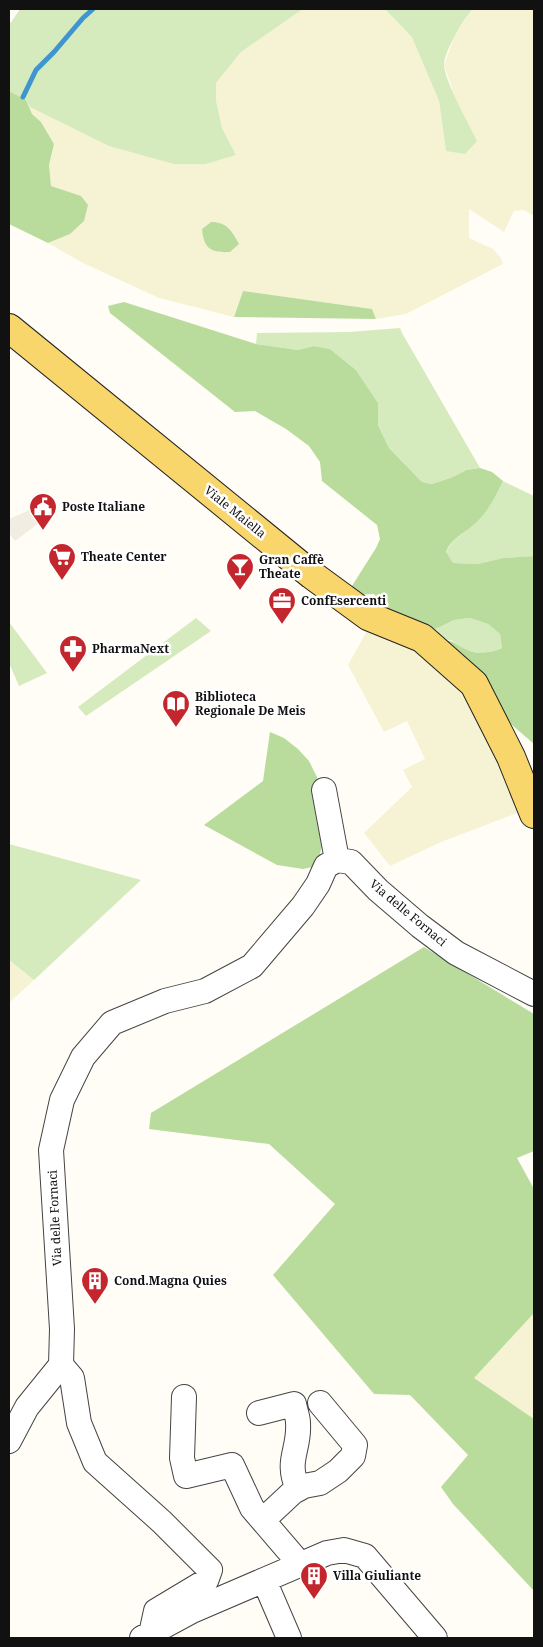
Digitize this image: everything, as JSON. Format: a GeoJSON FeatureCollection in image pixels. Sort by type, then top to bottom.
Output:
{"type":"FeatureCollection","features":[{"type":"Feature","properties":{"kind":"main road","name":"Viale Maiella"},"geometry":{"type":"LineString","coordinates":[[9,328],[312,575],[368,616],[422,638],[474,684],[511,757],[534,814]]}},
{"type":"Feature","properties":{"kind":"street"},"geometry":{"type":"LineString","coordinates":[[324,790],[337,860]]}},
{"type":"Feature","properties":{"kind":"street","name":"Via delle Fornaci"},"geometry":{"type":"LineString","coordinates":[[61,1365],[62,1329],[52,1150],[62,1100],[83,1057],[112,1023],[165,1001],[205,992],[252,966],[303,906],[318,884],[326,866],[337,860],[351,862],[378,890],[420,926],[456,953],[534,994]]}},
{"type":"Feature","properties":{"kind":"street"},"geometry":{"type":"LineString","coordinates":[[9,1441],[27,1407],[61,1365],[72,1378],[79,1423],[95,1462],[162,1522],[210,1570],[206,1581],[156,1611],[147,1636]]}},
{"type":"Feature","properties":{"kind":"street"},"geometry":{"type":"LineString","coordinates":[[184,1397],[182,1458],[186,1476],[232,1466],[252,1508],[300,1564]]}},
{"type":"Feature","properties":{"kind":"street"},"geometry":{"type":"LineString","coordinates":[[263,1520],[293,1492],[304,1486],[320,1483],[338,1471],[352,1456],[355,1445],[320,1403]]}},
{"type":"Feature","properties":{"kind":"street"},"geometry":{"type":"LineString","coordinates":[[259,1413],[294,1404],[298,1424],[291,1467],[293,1479],[298,1489]]}},
{"type":"Feature","properties":{"kind":"street"},"geometry":{"type":"LineString","coordinates":[[147,1636],[192,1611],[327,1553],[344,1550],[365,1556],[435,1638]]}},
{"type":"Feature","properties":{"kind":"street"},"geometry":{"type":"LineString","coordinates":[[264,1580],[289,1638]]}},
{"type":"Feature","properties":{"kind":"shaded area"},"geometry":{"type":"Polygon","coordinates":[[[303,9],[385,9],[412,36],[439,101],[446,151],[452,88],[444,65],[454,37],[473,9],[534,9],[534,216],[524,210],[514,211],[504,232],[469,209],[469,238],[493,249],[501,258],[503,264],[406,314],[376,319],[372,309],[243,291],[234,317],[159,298],[81,262],[48,243],[70,234],[60,190],[51,186],[49,165],[54,144],[41,122],[32,114],[26,100],[30,107],[206,164],[236,155],[222,128],[216,100],[216,83],[241,52],[303,9]]]}},
{"type":"Feature","properties":{"kind":"shaded area"},"geometry":{"type":"Polygon","coordinates":[[[48,502],[56,510],[15,541],[9,533],[9,519],[48,502]]]}},
{"type":"Feature","properties":{"kind":"shaded area"},"geometry":{"type":"Polygon","coordinates":[[[372,622],[471,686],[528,809],[441,842],[390,866],[364,833],[412,787],[403,770],[425,759],[407,721],[384,732],[348,665],[372,622]]]}},
{"type":"Feature","properties":{"kind":"shaded area"},"geometry":{"type":"Polygon","coordinates":[[[9,960],[34,980],[9,1003],[9,960]]]}},
{"type":"Feature","properties":{"kind":"shaded area"},"geometry":{"type":"Polygon","coordinates":[[[534,1313],[534,1419],[473,1378],[534,1313]]]}},
{"type":"Feature","properties":{"kind":"green space"},"geometry":{"type":"Polygon","coordinates":[[[20,9],[303,9],[241,52],[216,83],[216,100],[222,128],[236,155],[206,164],[174,164],[109,146],[30,107],[26,100],[9,91],[9,24],[20,9]]]}},
{"type":"Feature","properties":{"kind":"green space"},"geometry":{"type":"Polygon","coordinates":[[[385,9],[473,9],[455,36],[447,53],[444,66],[453,94],[477,141],[465,154],[446,151],[439,101],[412,37],[385,9]]]}},
{"type":"Feature","properties":{"kind":"green space"},"geometry":{"type":"Polygon","coordinates":[[[9,91],[26,100],[32,114],[41,122],[54,144],[49,165],[51,186],[81,196],[88,205],[84,221],[70,234],[48,243],[9,224],[9,91]]]}},
{"type":"Feature","properties":{"kind":"green space"},"geometry":{"type":"Polygon","coordinates":[[[211,222],[217,222],[228,228],[239,244],[230,252],[218,252],[210,248],[205,241],[202,229],[211,222]]]}},
{"type":"Feature","properties":{"kind":"green space"},"geometry":{"type":"Polygon","coordinates":[[[243,291],[372,309],[376,319],[234,317],[243,291]]]}},
{"type":"Feature","properties":{"kind":"green space"},"geometry":{"type":"Polygon","coordinates":[[[124,302],[256,344],[298,350],[314,346],[330,349],[356,370],[378,403],[378,425],[389,448],[422,482],[432,484],[453,477],[466,470],[480,468],[492,472],[503,481],[485,513],[448,547],[446,552],[453,563],[478,564],[503,558],[534,556],[534,744],[505,719],[442,640],[452,642],[469,651],[483,653],[502,648],[500,634],[488,624],[470,618],[454,620],[429,630],[390,616],[374,594],[353,595],[350,589],[380,539],[377,525],[322,481],[320,462],[309,446],[286,429],[255,411],[235,412],[110,313],[108,306],[124,302]]]}},
{"type":"Feature","properties":{"kind":"green space"},"geometry":{"type":"Polygon","coordinates":[[[400,328],[480,468],[466,470],[453,477],[432,484],[422,482],[389,448],[378,425],[378,403],[356,370],[330,349],[314,346],[298,350],[256,344],[257,333],[349,332],[400,328]]]}},
{"type":"Feature","properties":{"kind":"green space"},"geometry":{"type":"Polygon","coordinates":[[[503,481],[534,496],[534,556],[503,558],[478,564],[453,563],[446,553],[448,548],[455,539],[473,526],[481,517],[492,503],[503,481]]]}},
{"type":"Feature","properties":{"kind":"green space"},"geometry":{"type":"Polygon","coordinates":[[[196,618],[211,631],[86,716],[78,707],[196,618]]]}},
{"type":"Feature","properties":{"kind":"green space"},"geometry":{"type":"Polygon","coordinates":[[[470,618],[488,624],[500,634],[502,648],[481,653],[467,651],[451,640],[442,640],[414,626],[440,627],[454,620],[470,618]]]}},
{"type":"Feature","properties":{"kind":"green space"},"geometry":{"type":"Polygon","coordinates":[[[9,622],[47,673],[19,686],[9,663],[9,622]]]}},
{"type":"Feature","properties":{"kind":"green space"},"geometry":{"type":"Polygon","coordinates":[[[270,732],[284,738],[298,749],[309,761],[317,777],[322,846],[317,866],[303,869],[277,865],[204,825],[263,781],[270,732]]]}},
{"type":"Feature","properties":{"kind":"green space"},"geometry":{"type":"Polygon","coordinates":[[[9,844],[141,880],[34,980],[9,960],[9,844]]]}},
{"type":"Feature","properties":{"kind":"green space"},"geometry":{"type":"Polygon","coordinates":[[[424,947],[534,1014],[534,1151],[517,1158],[534,1189],[534,1313],[474,1378],[534,1419],[534,1591],[453,1504],[441,1487],[468,1455],[410,1395],[374,1394],[273,1275],[335,1204],[269,1144],[149,1129],[151,1113],[424,947]]]}},
{"type":"Feature","properties":{"kind":"waterway"},"geometry":{"type":"LineString","coordinates":[[23,97],[36,70],[93,9]]}},
{"type":"Feature","properties":{"kind":"place","name":"Poste Italiane"},"geometry":{"type":"Point","coordinates":[43,531]}},
{"type":"Feature","properties":{"kind":"place","name":"Theate Center"},"geometry":{"type":"Point","coordinates":[62,581]}},
{"type":"Feature","properties":{"kind":"place","name":"Gran Caffè Theate"},"geometry":{"type":"Point","coordinates":[240,591]}},
{"type":"Feature","properties":{"kind":"place","name":"ConfEsercenti"},"geometry":{"type":"Point","coordinates":[282,625]}},
{"type":"Feature","properties":{"kind":"place","name":"PharmaNext"},"geometry":{"type":"Point","coordinates":[73,673]}},
{"type":"Feature","properties":{"kind":"place","name":"Biblioteca Regionale De Meis"},"geometry":{"type":"Point","coordinates":[176,728]}},
{"type":"Feature","properties":{"kind":"place","name":"Cond.Magna Quies"},"geometry":{"type":"Point","coordinates":[95,1305]}},
{"type":"Feature","properties":{"kind":"place","name":"Villa Giuliante"},"geometry":{"type":"Point","coordinates":[314,1600]}}]}
